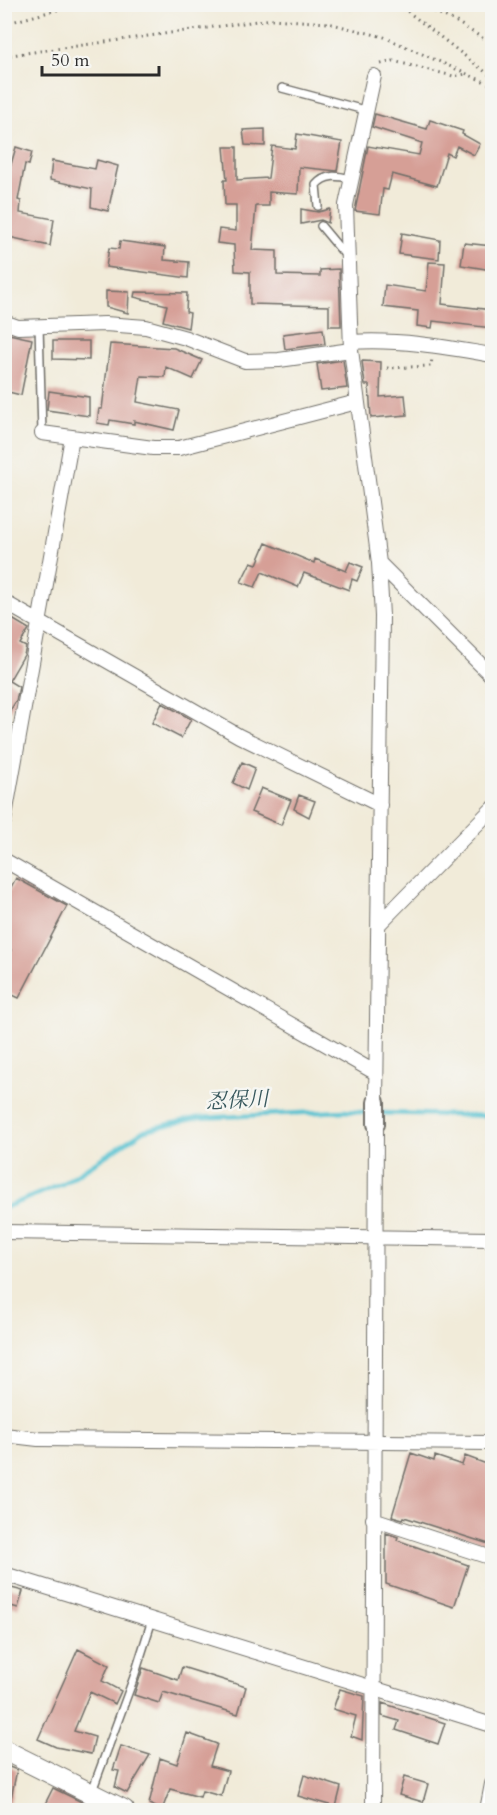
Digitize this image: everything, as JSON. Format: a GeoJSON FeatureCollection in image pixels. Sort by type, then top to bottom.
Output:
{"type":"FeatureCollection","features":[{"type":"Feature","properties":{"kind":"main road"},"geometry":{"type":"LineString","coordinates":[[4,1750],[124,1810]]}},
{"type":"Feature","properties":{"kind":"street"},"geometry":{"type":"LineString","coordinates":[[373,1810],[373,1442],[382,616],[379,563],[351,346],[346,205],[375,76]]}},
{"type":"Feature","properties":{"kind":"street"},"geometry":{"type":"LineString","coordinates":[[4,322],[18,327],[105,324],[146,327],[186,338],[245,361],[384,340],[433,344],[492,356]]}},
{"type":"Feature","properties":{"kind":"street"},"geometry":{"type":"LineString","coordinates":[[42,433],[153,448],[179,448],[305,413],[357,402]]}},
{"type":"Feature","properties":{"kind":"street"},"geometry":{"type":"LineString","coordinates":[[4,821],[8,784],[72,437]]}},
{"type":"Feature","properties":{"kind":"street"},"geometry":{"type":"LineString","coordinates":[[379,563],[492,676]]}},
{"type":"Feature","properties":{"kind":"street"},"geometry":{"type":"LineString","coordinates":[[4,602],[240,736],[380,805]]}},
{"type":"Feature","properties":{"kind":"street"},"geometry":{"type":"LineString","coordinates":[[379,924],[492,809]]}},
{"type":"Feature","properties":{"kind":"street"},"geometry":{"type":"LineString","coordinates":[[4,860],[376,1073]]}},
{"type":"Feature","properties":{"kind":"street"},"geometry":{"type":"LineString","coordinates":[[4,1232],[492,1239]]}},
{"type":"Feature","properties":{"kind":"street"},"geometry":{"type":"LineString","coordinates":[[4,1435],[38,1438],[492,1443]]}},
{"type":"Feature","properties":{"kind":"street"},"geometry":{"type":"LineString","coordinates":[[373,1519],[492,1558]]}},
{"type":"Feature","properties":{"kind":"street"},"geometry":{"type":"LineString","coordinates":[[4,1574],[153,1618],[492,1725]]}},
{"type":"Feature","properties":{"kind":"street"},"geometry":{"type":"LineString","coordinates":[[487,1810],[492,1784]]}},
{"type":"Feature","properties":{"kind":"lane"},"geometry":{"type":"LineString","coordinates":[[282,88],[368,111]]}},
{"type":"Feature","properties":{"kind":"lane"},"geometry":{"type":"LineString","coordinates":[[318,207],[316,185],[321,180],[328,176],[352,179]]}},
{"type":"Feature","properties":{"kind":"lane"},"geometry":{"type":"LineString","coordinates":[[321,226],[348,259]]}},
{"type":"Feature","properties":{"kind":"lane"},"geometry":{"type":"LineString","coordinates":[[39,326],[42,433]]}},
{"type":"Feature","properties":{"kind":"lane"},"geometry":{"type":"LineString","coordinates":[[91,1794],[153,1618]]}},
{"type":"Feature","properties":{"kind":"path"},"geometry":{"type":"LineString","coordinates":[[4,24],[79,4]]}},
{"type":"Feature","properties":{"kind":"path"},"geometry":{"type":"LineString","coordinates":[[398,4],[492,77]]}},
{"type":"Feature","properties":{"kind":"path"},"geometry":{"type":"LineString","coordinates":[[418,4],[455,21],[492,44]]}},
{"type":"Feature","properties":{"kind":"path"},"geometry":{"type":"LineString","coordinates":[[4,56],[272,19],[328,23],[384,37],[492,86]]}},
{"type":"Feature","properties":{"kind":"path"},"geometry":{"type":"LineString","coordinates":[[375,76],[381,65],[393,61],[453,76],[467,74]]}},
{"type":"Feature","properties":{"kind":"path"},"geometry":{"type":"LineString","coordinates":[[387,368],[431,366],[433,344]]}},
{"type":"Feature","properties":{"kind":"building"},"geometry":{"type":"Polygon","coordinates":[[[375,114],[427,129],[430,120],[463,131],[462,134],[480,144],[474,155],[457,146],[453,156],[447,153],[437,186],[392,174],[388,190],[383,189],[380,214],[355,211],[368,146],[419,155],[422,143],[372,127],[375,114]]]}},
{"type":"Feature","properties":{"kind":"building"},"geometry":{"type":"Polygon","coordinates":[[[265,129],[265,146],[245,145],[243,130],[265,129]]]}},
{"type":"Feature","properties":{"kind":"building"},"geometry":{"type":"Polygon","coordinates":[[[297,134],[342,142],[337,171],[299,167],[298,194],[269,192],[269,206],[256,206],[252,250],[277,251],[277,275],[320,276],[320,270],[339,269],[341,326],[329,326],[329,306],[250,304],[250,272],[235,271],[234,245],[217,243],[219,229],[236,231],[236,205],[225,205],[224,180],[227,180],[224,147],[237,147],[237,180],[268,178],[272,146],[295,149],[297,134]]]}},
{"type":"Feature","properties":{"kind":"building"},"geometry":{"type":"Polygon","coordinates":[[[16,147],[32,152],[29,165],[25,164],[18,200],[21,201],[20,213],[54,219],[50,246],[4,236],[4,167],[10,168],[16,147]]]}},
{"type":"Feature","properties":{"kind":"building"},"geometry":{"type":"Polygon","coordinates":[[[97,160],[118,166],[108,211],[91,207],[92,189],[50,180],[52,161],[95,169],[97,160]]]}},
{"type":"Feature","properties":{"kind":"building"},"geometry":{"type":"Polygon","coordinates":[[[301,209],[318,212],[330,209],[328,223],[321,220],[301,224],[301,209]]]}},
{"type":"Feature","properties":{"kind":"building"},"geometry":{"type":"Polygon","coordinates":[[[402,233],[440,240],[439,259],[399,254],[402,233]]]}},
{"type":"Feature","properties":{"kind":"building"},"geometry":{"type":"Polygon","coordinates":[[[120,241],[165,247],[164,260],[189,262],[188,278],[106,267],[109,248],[119,249],[120,241]]]}},
{"type":"Feature","properties":{"kind":"building"},"geometry":{"type":"Polygon","coordinates":[[[464,243],[492,246],[492,270],[461,265],[464,243]]]}},
{"type":"Feature","properties":{"kind":"building"},"geometry":{"type":"Polygon","coordinates":[[[429,262],[445,263],[442,304],[492,310],[492,328],[433,321],[432,328],[417,326],[418,311],[383,307],[385,285],[426,291],[429,262]]]}},
{"type":"Feature","properties":{"kind":"building"},"geometry":{"type":"Polygon","coordinates":[[[106,291],[129,292],[128,313],[106,307],[106,291]]]}},
{"type":"Feature","properties":{"kind":"building"},"geometry":{"type":"Polygon","coordinates":[[[135,292],[187,293],[186,312],[190,313],[188,328],[163,321],[167,305],[134,297],[135,292]]]}},
{"type":"Feature","properties":{"kind":"building"},"geometry":{"type":"Polygon","coordinates":[[[323,329],[325,344],[285,349],[283,334],[323,329]]]}},
{"type":"Feature","properties":{"kind":"building"},"geometry":{"type":"Polygon","coordinates":[[[4,333],[32,339],[21,395],[4,391],[4,333]]]}},
{"type":"Feature","properties":{"kind":"building"},"geometry":{"type":"Polygon","coordinates":[[[53,341],[89,341],[89,360],[53,359],[53,341]]]}},
{"type":"Feature","properties":{"kind":"building"},"geometry":{"type":"Polygon","coordinates":[[[110,344],[174,348],[202,360],[193,379],[166,367],[165,377],[141,376],[137,402],[179,410],[174,430],[134,421],[134,424],[110,420],[109,425],[97,423],[99,409],[102,409],[110,344]]]}},
{"type":"Feature","properties":{"kind":"building"},"geometry":{"type":"Polygon","coordinates":[[[343,360],[347,388],[321,391],[317,364],[343,360]]]}},
{"type":"Feature","properties":{"kind":"building"},"geometry":{"type":"Polygon","coordinates":[[[362,361],[381,362],[380,397],[405,395],[407,415],[371,418],[369,385],[365,385],[362,361]]]}},
{"type":"Feature","properties":{"kind":"building"},"geometry":{"type":"Polygon","coordinates":[[[49,391],[89,397],[89,416],[47,410],[49,391]]]}},
{"type":"Feature","properties":{"kind":"building"},"geometry":{"type":"Polygon","coordinates":[[[266,543],[314,563],[315,559],[346,571],[350,562],[363,567],[357,581],[352,579],[349,590],[304,573],[298,587],[262,572],[255,587],[241,582],[251,562],[257,564],[266,543]]]}},
{"type":"Feature","properties":{"kind":"building"},"geometry":{"type":"Polygon","coordinates":[[[4,614],[29,629],[20,644],[26,647],[24,655],[9,681],[19,687],[16,701],[4,721],[4,614]]]}},
{"type":"Feature","properties":{"kind":"building"},"geometry":{"type":"Polygon","coordinates":[[[162,703],[191,719],[181,738],[152,723],[162,703]]]}},
{"type":"Feature","properties":{"kind":"building"},"geometry":{"type":"Polygon","coordinates":[[[242,762],[255,768],[247,790],[233,783],[242,762]]]}},
{"type":"Feature","properties":{"kind":"building"},"geometry":{"type":"Polygon","coordinates":[[[261,788],[291,800],[281,825],[251,812],[261,788]]]}},
{"type":"Feature","properties":{"kind":"building"},"geometry":{"type":"Polygon","coordinates":[[[299,795],[315,801],[309,817],[294,809],[299,795]]]}},
{"type":"Feature","properties":{"kind":"building"},"geometry":{"type":"Polygon","coordinates":[[[16,878],[67,906],[19,998],[4,991],[4,962],[11,950],[4,947],[4,900],[16,878]]]}},
{"type":"Feature","properties":{"kind":"building"},"geometry":{"type":"Polygon","coordinates":[[[411,1453],[434,1461],[435,1456],[462,1465],[465,1456],[492,1466],[492,1534],[489,1544],[404,1517],[403,1519],[392,1516],[411,1453]]]}},
{"type":"Feature","properties":{"kind":"building"},"geometry":{"type":"Polygon","coordinates":[[[386,1533],[398,1537],[397,1540],[468,1565],[454,1607],[386,1584],[386,1533]]]}},
{"type":"Feature","properties":{"kind":"building"},"geometry":{"type":"Polygon","coordinates":[[[4,1586],[23,1591],[18,1608],[4,1604],[4,1586]]]}},
{"type":"Feature","properties":{"kind":"building"},"geometry":{"type":"Polygon","coordinates":[[[78,1649],[109,1665],[102,1681],[121,1691],[115,1704],[90,1692],[74,1731],[95,1737],[91,1754],[56,1747],[38,1739],[78,1649]]]}},
{"type":"Feature","properties":{"kind":"building"},"geometry":{"type":"Polygon","coordinates":[[[182,1667],[246,1687],[238,1714],[163,1692],[159,1703],[134,1695],[143,1668],[178,1680],[182,1667]]]}},
{"type":"Feature","properties":{"kind":"building"},"geometry":{"type":"Polygon","coordinates":[[[340,1689],[364,1696],[362,1740],[351,1736],[356,1716],[333,1709],[340,1689]]]}},
{"type":"Feature","properties":{"kind":"building"},"geometry":{"type":"Polygon","coordinates":[[[382,1703],[445,1723],[438,1744],[396,1730],[399,1721],[382,1716],[382,1703]]]}},
{"type":"Feature","properties":{"kind":"building"},"geometry":{"type":"Polygon","coordinates":[[[187,1733],[217,1744],[210,1766],[228,1771],[221,1796],[202,1791],[200,1797],[170,1789],[162,1810],[149,1804],[160,1758],[177,1764],[187,1733]]]}},
{"type":"Feature","properties":{"kind":"building"},"geometry":{"type":"Polygon","coordinates":[[[121,1746],[150,1755],[127,1793],[115,1787],[119,1771],[113,1770],[121,1746]]]}},
{"type":"Feature","properties":{"kind":"building"},"geometry":{"type":"Polygon","coordinates":[[[4,1765],[17,1770],[10,1803],[4,1802],[4,1765]]]}},
{"type":"Feature","properties":{"kind":"building"},"geometry":{"type":"Polygon","coordinates":[[[304,1775],[341,1787],[336,1807],[298,1796],[304,1775]]]}},
{"type":"Feature","properties":{"kind":"building"},"geometry":{"type":"Polygon","coordinates":[[[404,1777],[428,1784],[423,1802],[399,1795],[404,1777]]]}},
{"type":"Feature","properties":{"kind":"building"},"geometry":{"type":"Polygon","coordinates":[[[53,1788],[98,1810],[42,1810],[53,1788]]]}},
{"type":"Feature","properties":{"kind":"waterway","name":"忍保川"},"geometry":{"type":"LineString","coordinates":[[4,1208],[62,1184],[145,1130],[197,1118],[344,1111],[372,1113]]}},
{"type":"Feature","properties":{"kind":"waterway","name":"忍保川"},"geometry":{"type":"LineString","coordinates":[[381,1113],[492,1116]]}}]}
